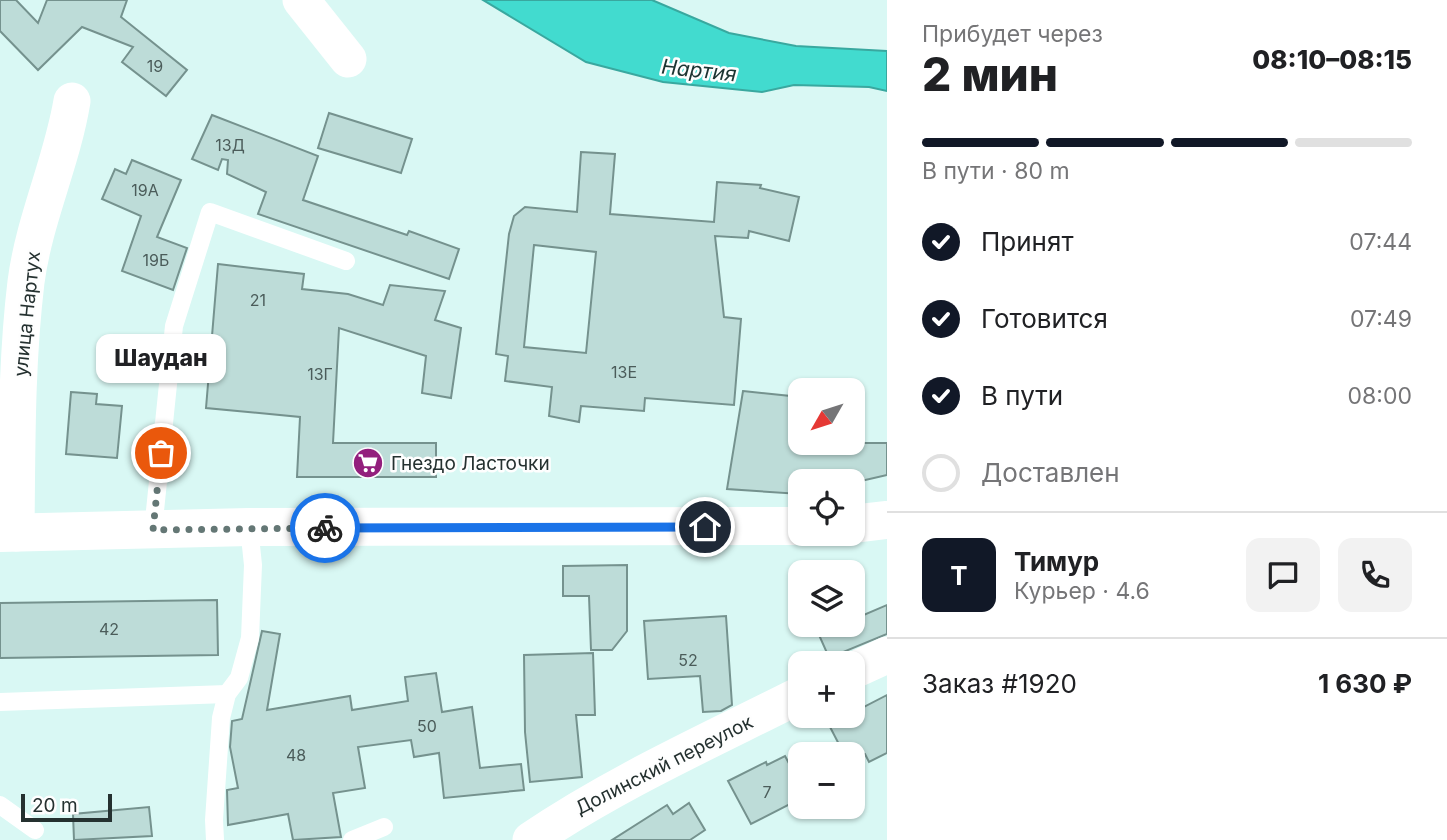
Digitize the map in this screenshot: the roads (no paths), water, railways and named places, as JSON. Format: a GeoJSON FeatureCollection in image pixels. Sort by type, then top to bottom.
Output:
{"type":"FeatureCollection","features":[{"type":"Feature","properties":{"kind":"street"},"geometry":{"type":"LineString","coordinates":[[301,0],[348,59]]}},
{"type":"Feature","properties":{"kind":"street","name":"улица Нартух"},"geometry":{"type":"LineString","coordinates":[[8,533],[26,281],[40,221],[65,140],[72,101]]}},
{"type":"Feature","properties":{"kind":"street"},"geometry":{"type":"LineString","coordinates":[[865,523],[887,520]]}},
{"type":"Feature","properties":{"kind":"street"},"geometry":{"type":"LineString","coordinates":[[8,533],[249,527],[788,526]]}},
{"type":"Feature","properties":{"kind":"street"},"geometry":{"type":"LineString","coordinates":[[865,665],[887,656]]}},
{"type":"Feature","properties":{"kind":"street","name":"Долинский переулок"},"geometry":{"type":"LineString","coordinates":[[531,840],[577,808],[788,701]]}},
{"type":"Feature","properties":{"kind":"lane"},"geometry":{"type":"LineString","coordinates":[[153,530],[174,326],[210,212],[346,261]]}},
{"type":"Feature","properties":{"kind":"lane"},"geometry":{"type":"LineString","coordinates":[[215,840],[221,718],[228,695],[239,678],[250,638],[253,565],[249,527]]}},
{"type":"Feature","properties":{"kind":"lane"},"geometry":{"type":"LineString","coordinates":[[0,702],[228,695]]}},
{"type":"Feature","properties":{"kind":"lane"},"geometry":{"type":"LineString","coordinates":[[0,805],[34,830]]}},
{"type":"Feature","properties":{"kind":"lane"},"geometry":{"type":"LineString","coordinates":[[352,840],[384,827]]}},
{"type":"Feature","properties":{"kind":"water","name":"Нартия"},"geometry":{"type":"Polygon","coordinates":[[[483,0],[652,0],[729,33],[796,46],[887,51],[887,91],[869,87],[794,85],[762,92],[663,82],[586,62],[483,0]]]}},
{"type":"Feature","properties":{"kind":"place","name":"Шаудан"},"geometry":{"type":"Point","coordinates":[161,453]}},
{"type":"Feature","properties":{"kind":"place","name":"Гнездо Ласточки"},"geometry":{"type":"Point","coordinates":[368,463]}}]}
